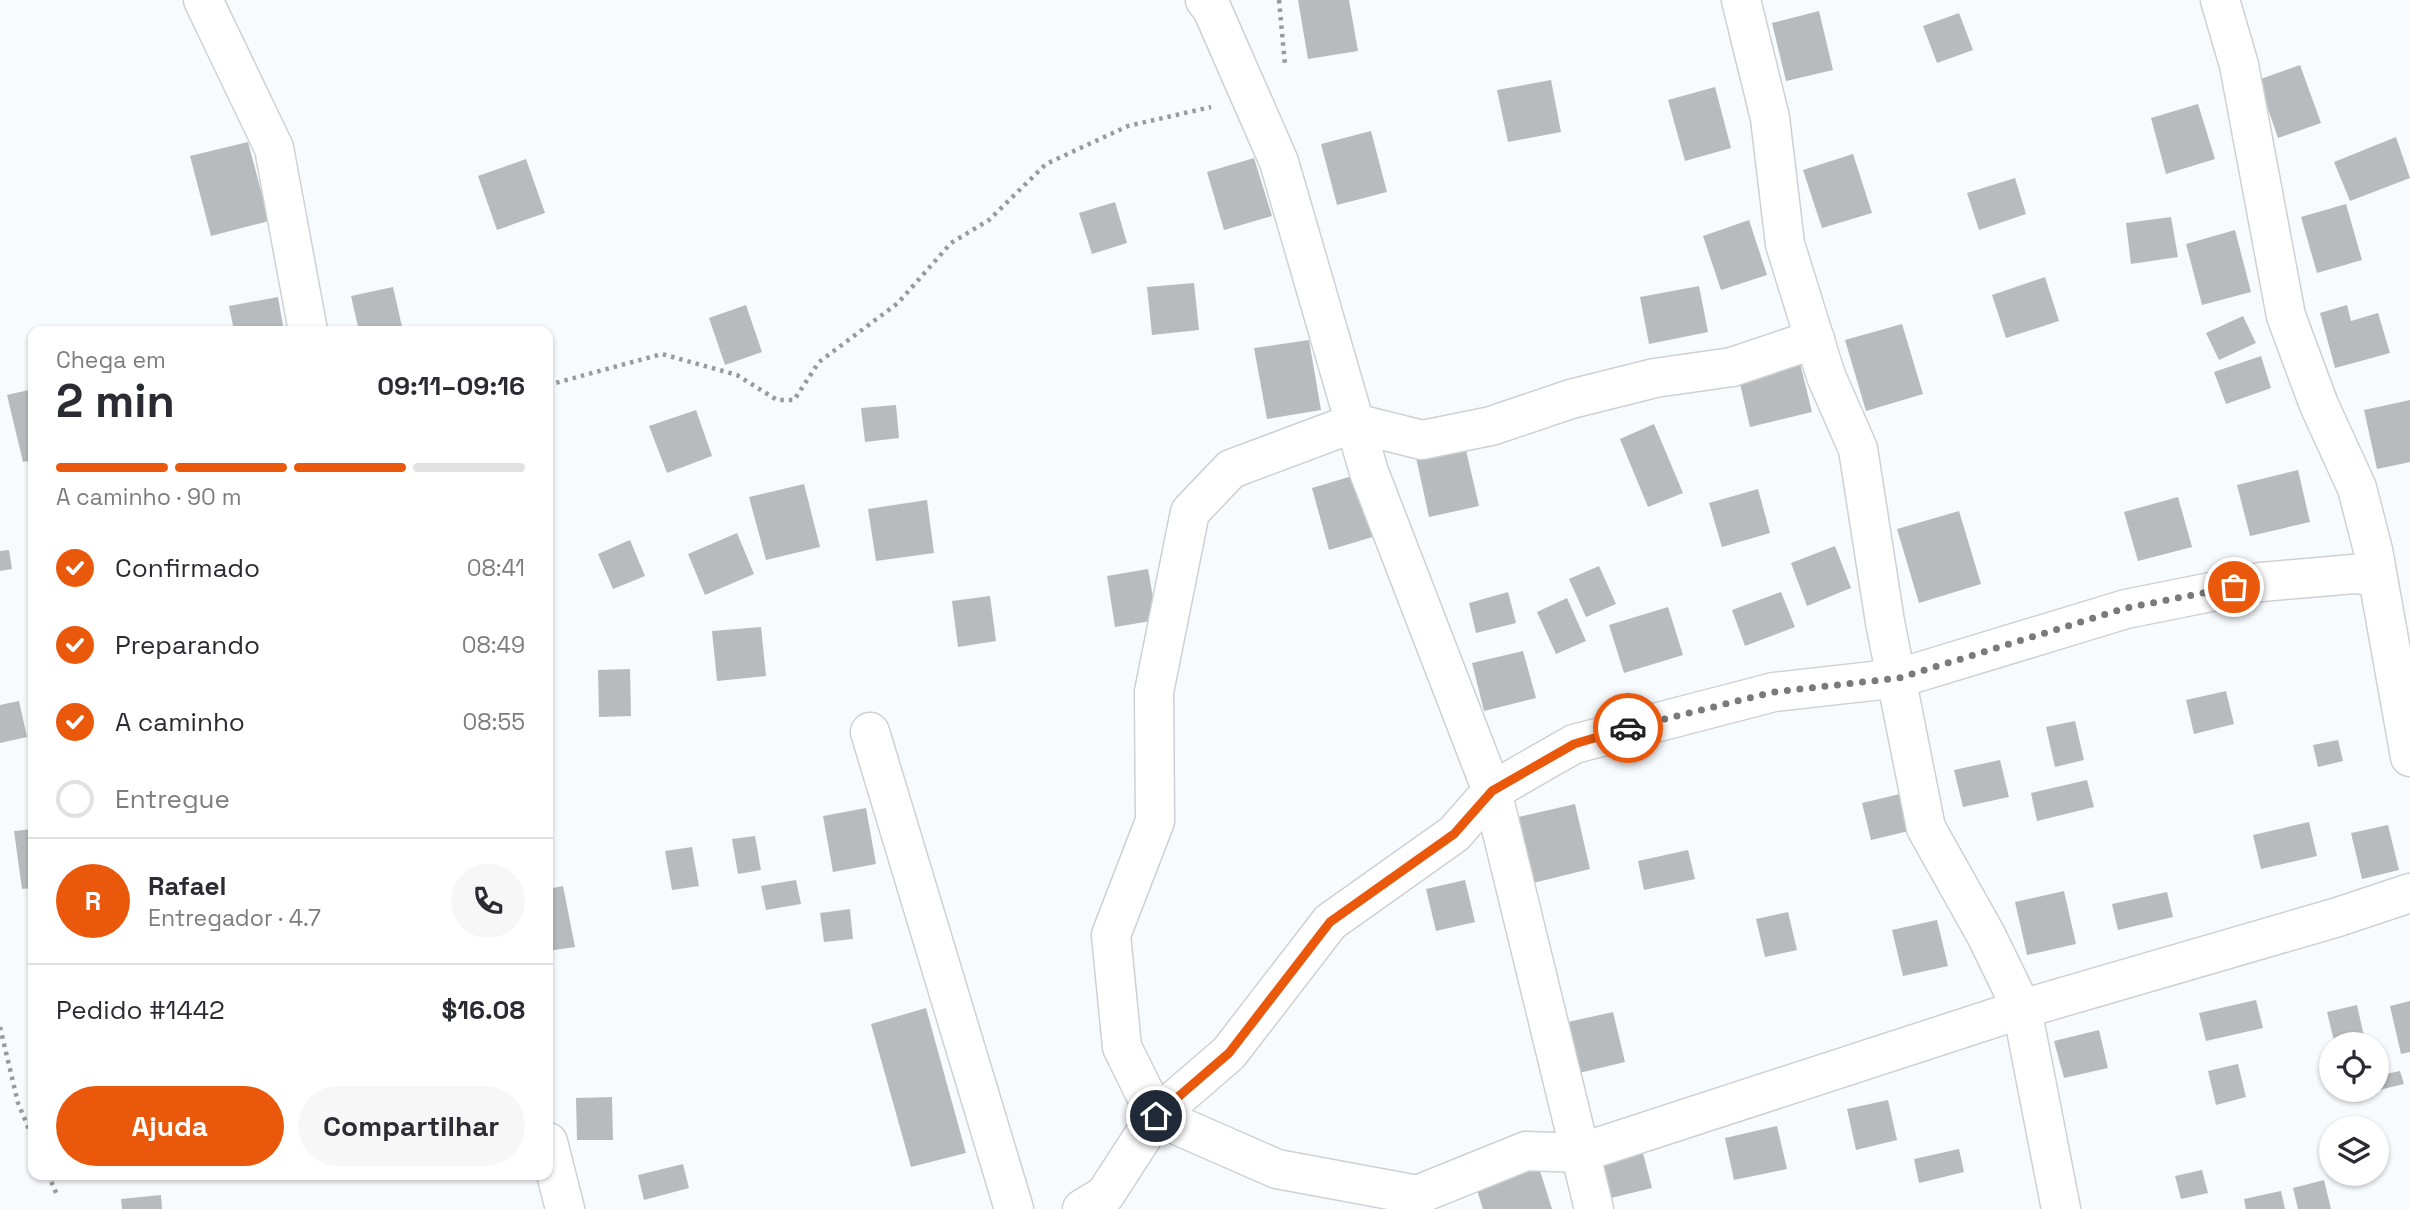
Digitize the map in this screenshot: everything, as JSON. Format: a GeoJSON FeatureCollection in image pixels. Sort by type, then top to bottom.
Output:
{"type":"FeatureCollection","features":[{"type":"Feature","properties":{"kind":"street"},"geometry":{"type":"LineString","coordinates":[[203,0],[274,148],[307,326]]}},
{"type":"Feature","properties":{"kind":"street"},"geometry":{"type":"LineString","coordinates":[[1205,0],[1212,9],[1279,162],[1369,472],[1492,791],[1594,1209]]}},
{"type":"Feature","properties":{"kind":"street"},"geometry":{"type":"LineString","coordinates":[[1741,0],[1770,118],[1785,244],[1826,376],[1858,449],[1878,583],[1899,678],[1912,768],[1926,828],[1986,935],[2022,1009],[2061,1209]]}},
{"type":"Feature","properties":{"kind":"street"},"geometry":{"type":"LineString","coordinates":[[2220,0],[2239,65],[2286,316],[2319,405],[2357,488],[2377,576],[2410,757]]}},
{"type":"Feature","properties":{"kind":"street"},"geometry":{"type":"LineString","coordinates":[[1815,339],[1732,367],[1631,384],[1571,399],[1491,426],[1422,440],[1354,424],[1231,469],[1189,512],[1154,692],[1155,821],[1111,935],[1122,1047],[1156,1116],[1277,1170],[1417,1195],[1526,1151],[1580,1153],[2022,1009],[2338,917],[2410,893]]}},
{"type":"Feature","properties":{"kind":"street"},"geometry":{"type":"LineString","coordinates":[[1082,1209],[1105,1195],[1156,1116],[1229,1053],[1330,922],[1454,834],[1492,791],[1574,744],[1656,720],[1774,692],[1899,678],[2126,608],[2260,582],[2353,574],[2377,576]]}},
{"type":"Feature","properties":{"kind":"street"},"geometry":{"type":"LineString","coordinates":[[870,732],[1014,1209]]}},
{"type":"Feature","properties":{"kind":"street"},"geometry":{"type":"LineString","coordinates":[[553,1162],[565,1209]]}},
{"type":"Feature","properties":{"kind":"path"},"geometry":{"type":"LineString","coordinates":[[553,384],[662,354],[737,375],[777,400],[794,400],[819,362],[898,303],[951,243],[989,220],[1046,164],[1128,125],[1197,108],[1254,103],[1282,96],[1285,66],[1279,0]]}},
{"type":"Feature","properties":{"kind":"path"},"geometry":{"type":"LineString","coordinates":[[0,1027],[18,1103],[28,1127]]}},
{"type":"Feature","properties":{"kind":"path"},"geometry":{"type":"LineString","coordinates":[[51,1180],[57,1195]]}},
{"type":"Feature","properties":{"kind":"building"},"geometry":{"type":"Polygon","coordinates":[[[1298,0],[1349,0],[1358,51],[1308,59],[1298,0]]]}},
{"type":"Feature","properties":{"kind":"building"},"geometry":{"type":"Polygon","coordinates":[[[1819,11],[1833,70],[1786,81],[1772,23],[1819,11]]]}},
{"type":"Feature","properties":{"kind":"building"},"geometry":{"type":"Polygon","coordinates":[[[1959,13],[1973,50],[1937,63],[1923,26],[1959,13]]]}},
{"type":"Feature","properties":{"kind":"building"},"geometry":{"type":"Polygon","coordinates":[[[2300,65],[2321,123],[2278,138],[2258,80],[2300,65]]]}},
{"type":"Feature","properties":{"kind":"building"},"geometry":{"type":"Polygon","coordinates":[[[1551,80],[1561,132],[1508,142],[1497,90],[1551,80]]]}},
{"type":"Feature","properties":{"kind":"building"},"geometry":{"type":"Polygon","coordinates":[[[1715,87],[1731,148],[1685,161],[1668,100],[1715,87]]]}},
{"type":"Feature","properties":{"kind":"building"},"geometry":{"type":"Polygon","coordinates":[[[2198,104],[2215,159],[2166,174],[2151,118],[2198,104]]]}},
{"type":"Feature","properties":{"kind":"building"},"geometry":{"type":"Polygon","coordinates":[[[1371,131],[1387,192],[1337,205],[1321,144],[1371,131]]]}},
{"type":"Feature","properties":{"kind":"building"},"geometry":{"type":"Polygon","coordinates":[[[2396,137],[2410,178],[2350,201],[2334,162],[2396,137]]]}},
{"type":"Feature","properties":{"kind":"building"},"geometry":{"type":"Polygon","coordinates":[[[248,142],[269,221],[211,236],[190,156],[248,142]]]}},
{"type":"Feature","properties":{"kind":"building"},"geometry":{"type":"Polygon","coordinates":[[[1853,154],[1872,213],[1822,228],[1803,170],[1853,154]]]}},
{"type":"Feature","properties":{"kind":"building"},"geometry":{"type":"Polygon","coordinates":[[[1254,158],[1272,216],[1224,230],[1207,172],[1254,158]]]}},
{"type":"Feature","properties":{"kind":"building"},"geometry":{"type":"Polygon","coordinates":[[[526,159],[545,213],[497,230],[478,176],[526,159]]]}},
{"type":"Feature","properties":{"kind":"building"},"geometry":{"type":"Polygon","coordinates":[[[2015,178],[2026,214],[1979,230],[1967,193],[2015,178]]]}},
{"type":"Feature","properties":{"kind":"building"},"geometry":{"type":"Polygon","coordinates":[[[1115,202],[1127,243],[1092,254],[1079,213],[1115,202]]]}},
{"type":"Feature","properties":{"kind":"building"},"geometry":{"type":"Polygon","coordinates":[[[2346,204],[2362,260],[2317,273],[2301,217],[2346,204]]]}},
{"type":"Feature","properties":{"kind":"building"},"geometry":{"type":"Polygon","coordinates":[[[2171,217],[2178,257],[2131,264],[2126,223],[2171,217]]]}},
{"type":"Feature","properties":{"kind":"building"},"geometry":{"type":"Polygon","coordinates":[[[1749,220],[1767,275],[1721,290],[1703,236],[1749,220]]]}},
{"type":"Feature","properties":{"kind":"building"},"geometry":{"type":"Polygon","coordinates":[[[2235,230],[2251,292],[2202,305],[2186,244],[2235,230]]]}},
{"type":"Feature","properties":{"kind":"building"},"geometry":{"type":"Polygon","coordinates":[[[2045,277],[2059,321],[2006,338],[1992,295],[2045,277]]]}},
{"type":"Feature","properties":{"kind":"building"},"geometry":{"type":"Polygon","coordinates":[[[1194,283],[1199,330],[1152,335],[1147,287],[1194,283]]]}},
{"type":"Feature","properties":{"kind":"building"},"geometry":{"type":"Polygon","coordinates":[[[1699,286],[1708,332],[1649,344],[1640,297],[1699,286]]]}},
{"type":"Feature","properties":{"kind":"building"},"geometry":{"type":"Polygon","coordinates":[[[393,287],[402,326],[358,326],[351,296],[393,287]]]}},
{"type":"Feature","properties":{"kind":"building"},"geometry":{"type":"Polygon","coordinates":[[[278,297],[283,326],[233,326],[229,306],[278,297]]]}},
{"type":"Feature","properties":{"kind":"building"},"geometry":{"type":"Polygon","coordinates":[[[746,305],[762,352],[725,365],[709,318],[746,305]]]}},
{"type":"Feature","properties":{"kind":"building"},"geometry":{"type":"Polygon","coordinates":[[[2347,305],[2351,321],[2378,313],[2390,353],[2335,368],[2320,313],[2347,305]]]}},
{"type":"Feature","properties":{"kind":"building"},"geometry":{"type":"Polygon","coordinates":[[[2243,316],[2256,343],[2219,360],[2206,333],[2243,316]]]}},
{"type":"Feature","properties":{"kind":"building"},"geometry":{"type":"Polygon","coordinates":[[[1902,324],[1923,394],[1866,411],[1845,340],[1902,324]]]}},
{"type":"Feature","properties":{"kind":"building"},"geometry":{"type":"Polygon","coordinates":[[[1309,340],[1321,410],[1267,419],[1254,348],[1309,340]]]}},
{"type":"Feature","properties":{"kind":"building"},"geometry":{"type":"Polygon","coordinates":[[[2261,356],[2271,388],[2226,404],[2214,372],[2261,356]]]}},
{"type":"Feature","properties":{"kind":"building"},"geometry":{"type":"Polygon","coordinates":[[[1799,359],[1812,412],[1750,427],[1738,375],[1799,359]]]}},
{"type":"Feature","properties":{"kind":"building"},"geometry":{"type":"Polygon","coordinates":[[[28,390],[28,461],[23,462],[7,395],[28,390]]]}},
{"type":"Feature","properties":{"kind":"building"},"geometry":{"type":"Polygon","coordinates":[[[2410,400],[2410,462],[2377,469],[2364,410],[2410,400]]]}},
{"type":"Feature","properties":{"kind":"building"},"geometry":{"type":"Polygon","coordinates":[[[896,405],[899,438],[865,442],[861,408],[896,405]]]}},
{"type":"Feature","properties":{"kind":"building"},"geometry":{"type":"Polygon","coordinates":[[[696,410],[712,456],[667,473],[649,426],[696,410]]]}},
{"type":"Feature","properties":{"kind":"building"},"geometry":{"type":"Polygon","coordinates":[[[1654,424],[1683,493],[1648,507],[1620,439],[1654,424]]]}},
{"type":"Feature","properties":{"kind":"building"},"geometry":{"type":"Polygon","coordinates":[[[1464,442],[1479,506],[1429,517],[1415,453],[1464,442]]]}},
{"type":"Feature","properties":{"kind":"building"},"geometry":{"type":"Polygon","coordinates":[[[2298,470],[2310,522],[2250,536],[2237,485],[2298,470]]]}},
{"type":"Feature","properties":{"kind":"building"},"geometry":{"type":"Polygon","coordinates":[[[1359,474],[1376,536],[1329,550],[1312,488],[1359,474]]]}},
{"type":"Feature","properties":{"kind":"building"},"geometry":{"type":"Polygon","coordinates":[[[804,484],[820,547],[766,560],[749,497],[804,484]]]}},
{"type":"Feature","properties":{"kind":"building"},"geometry":{"type":"Polygon","coordinates":[[[1758,489],[1770,533],[1722,547],[1709,503],[1758,489]]]}},
{"type":"Feature","properties":{"kind":"building"},"geometry":{"type":"Polygon","coordinates":[[[2178,497],[2192,547],[2138,561],[2124,512],[2178,497]]]}},
{"type":"Feature","properties":{"kind":"building"},"geometry":{"type":"Polygon","coordinates":[[[927,500],[934,553],[876,561],[868,509],[927,500]]]}},
{"type":"Feature","properties":{"kind":"building"},"geometry":{"type":"Polygon","coordinates":[[[1959,511],[1981,584],[1919,603],[1897,529],[1959,511]]]}},
{"type":"Feature","properties":{"kind":"building"},"geometry":{"type":"Polygon","coordinates":[[[737,533],[754,574],[705,595],[688,554],[737,533]]]}},
{"type":"Feature","properties":{"kind":"building"},"geometry":{"type":"Polygon","coordinates":[[[630,540],[645,576],[613,589],[598,554],[630,540]]]}},
{"type":"Feature","properties":{"kind":"building"},"geometry":{"type":"Polygon","coordinates":[[[1835,546],[1851,588],[1807,606],[1791,563],[1835,546]]]}},
{"type":"Feature","properties":{"kind":"building"},"geometry":{"type":"Polygon","coordinates":[[[9,550],[12,569],[0,571],[0,551],[9,550]]]}},
{"type":"Feature","properties":{"kind":"building"},"geometry":{"type":"Polygon","coordinates":[[[1599,566],[1616,604],[1586,617],[1569,579],[1599,566]]]}},
{"type":"Feature","properties":{"kind":"building"},"geometry":{"type":"Polygon","coordinates":[[[1148,569],[1157,620],[1115,627],[1107,576],[1148,569]]]}},
{"type":"Feature","properties":{"kind":"building"},"geometry":{"type":"Polygon","coordinates":[[[1508,592],[1516,623],[1476,633],[1469,603],[1508,592]]]}},
{"type":"Feature","properties":{"kind":"building"},"geometry":{"type":"Polygon","coordinates":[[[1781,592],[1795,627],[1745,646],[1732,610],[1781,592]]]}},
{"type":"Feature","properties":{"kind":"building"},"geometry":{"type":"Polygon","coordinates":[[[990,596],[996,641],[958,647],[952,601],[990,596]]]}},
{"type":"Feature","properties":{"kind":"building"},"geometry":{"type":"Polygon","coordinates":[[[1567,598],[1586,641],[1556,654],[1537,612],[1567,598]]]}},
{"type":"Feature","properties":{"kind":"building"},"geometry":{"type":"Polygon","coordinates":[[[1668,607],[1683,655],[1624,673],[1609,625],[1668,607]]]}},
{"type":"Feature","properties":{"kind":"building"},"geometry":{"type":"Polygon","coordinates":[[[761,627],[766,676],[717,681],[712,631],[761,627]]]}},
{"type":"Feature","properties":{"kind":"building"},"geometry":{"type":"Polygon","coordinates":[[[1523,651],[1536,698],[1484,711],[1472,663],[1523,651]]]}},
{"type":"Feature","properties":{"kind":"building"},"geometry":{"type":"Polygon","coordinates":[[[630,669],[631,716],[599,717],[598,670],[630,669]]]}},
{"type":"Feature","properties":{"kind":"building"},"geometry":{"type":"Polygon","coordinates":[[[2226,691],[2234,724],[2194,734],[2186,700],[2226,691]]]}},
{"type":"Feature","properties":{"kind":"building"},"geometry":{"type":"Polygon","coordinates":[[[19,701],[27,737],[0,743],[0,705],[19,701]]]}},
{"type":"Feature","properties":{"kind":"building"},"geometry":{"type":"Polygon","coordinates":[[[2075,721],[2084,760],[2055,767],[2046,727],[2075,721]]]}},
{"type":"Feature","properties":{"kind":"building"},"geometry":{"type":"Polygon","coordinates":[[[2338,740],[2343,761],[2318,767],[2313,745],[2338,740]]]}},
{"type":"Feature","properties":{"kind":"building"},"geometry":{"type":"Polygon","coordinates":[[[2000,760],[2009,797],[1963,807],[1954,770],[2000,760]]]}},
{"type":"Feature","properties":{"kind":"building"},"geometry":{"type":"Polygon","coordinates":[[[2087,780],[2094,807],[2037,821],[2031,793],[2087,780]]]}},
{"type":"Feature","properties":{"kind":"building"},"geometry":{"type":"Polygon","coordinates":[[[1900,794],[1909,831],[1871,840],[1862,803],[1900,794]]]}},
{"type":"Feature","properties":{"kind":"building"},"geometry":{"type":"Polygon","coordinates":[[[1575,804],[1590,869],[1525,885],[1510,819],[1575,804]]]}},
{"type":"Feature","properties":{"kind":"building"},"geometry":{"type":"Polygon","coordinates":[[[866,808],[876,864],[833,872],[823,816],[866,808]]]}},
{"type":"Feature","properties":{"kind":"building"},"geometry":{"type":"Polygon","coordinates":[[[2309,822],[2317,856],[2261,869],[2253,835],[2309,822]]]}},
{"type":"Feature","properties":{"kind":"building"},"geometry":{"type":"Polygon","coordinates":[[[2388,825],[2399,870],[2362,879],[2351,833],[2388,825]]]}},
{"type":"Feature","properties":{"kind":"building"},"geometry":{"type":"Polygon","coordinates":[[[28,830],[28,888],[22,889],[14,831],[28,830]]]}},
{"type":"Feature","properties":{"kind":"building"},"geometry":{"type":"Polygon","coordinates":[[[755,836],[761,870],[738,874],[732,839],[755,836]]]}},
{"type":"Feature","properties":{"kind":"building"},"geometry":{"type":"Polygon","coordinates":[[[692,847],[699,886],[672,890],[665,851],[692,847]]]}},
{"type":"Feature","properties":{"kind":"building"},"geometry":{"type":"Polygon","coordinates":[[[1688,850],[1695,879],[1644,890],[1638,861],[1688,850]]]}},
{"type":"Feature","properties":{"kind":"building"},"geometry":{"type":"Polygon","coordinates":[[[796,880],[801,904],[766,910],[761,886],[796,880]]]}},
{"type":"Feature","properties":{"kind":"building"},"geometry":{"type":"Polygon","coordinates":[[[1465,880],[1475,922],[1436,931],[1426,889],[1465,880]]]}},
{"type":"Feature","properties":{"kind":"building"},"geometry":{"type":"Polygon","coordinates":[[[563,886],[575,947],[553,950],[553,888],[563,886]]]}},
{"type":"Feature","properties":{"kind":"building"},"geometry":{"type":"Polygon","coordinates":[[[2064,891],[2076,944],[2027,955],[2015,902],[2064,891]]]}},
{"type":"Feature","properties":{"kind":"building"},"geometry":{"type":"Polygon","coordinates":[[[2167,892],[2173,917],[2118,930],[2112,904],[2167,892]]]}},
{"type":"Feature","properties":{"kind":"building"},"geometry":{"type":"Polygon","coordinates":[[[850,909],[853,939],[824,942],[820,913],[850,909]]]}},
{"type":"Feature","properties":{"kind":"building"},"geometry":{"type":"Polygon","coordinates":[[[1788,912],[1797,950],[1765,957],[1756,919],[1788,912]]]}},
{"type":"Feature","properties":{"kind":"building"},"geometry":{"type":"Polygon","coordinates":[[[1937,920],[1948,966],[1903,976],[1892,930],[1937,920]]]}},
{"type":"Feature","properties":{"kind":"building"},"geometry":{"type":"Polygon","coordinates":[[[2256,1000],[2263,1028],[2206,1041],[2199,1013],[2256,1000]]]}},
{"type":"Feature","properties":{"kind":"building"},"geometry":{"type":"Polygon","coordinates":[[[2410,1001],[2410,1052],[2401,1054],[2390,1006],[2410,1001]]]}},
{"type":"Feature","properties":{"kind":"building"},"geometry":{"type":"Polygon","coordinates":[[[2357,1005],[2363,1032],[2332,1032],[2327,1012],[2357,1005]]]}},
{"type":"Feature","properties":{"kind":"building"},"geometry":{"type":"Polygon","coordinates":[[[926,1008],[966,1153],[911,1167],[871,1024],[926,1008]]]}},
{"type":"Feature","properties":{"kind":"building"},"geometry":{"type":"Polygon","coordinates":[[[1613,1012],[1625,1062],[1579,1073],[1568,1022],[1613,1012]]]}},
{"type":"Feature","properties":{"kind":"building"},"geometry":{"type":"Polygon","coordinates":[[[2099,1030],[2108,1068],[2064,1078],[2054,1041],[2099,1030]]]}},
{"type":"Feature","properties":{"kind":"building"},"geometry":{"type":"Polygon","coordinates":[[[2238,1064],[2246,1097],[2216,1105],[2208,1071],[2238,1064]]]}},
{"type":"Feature","properties":{"kind":"building"},"geometry":{"type":"Polygon","coordinates":[[[2400,1071],[2404,1084],[2389,1088],[2389,1073],[2400,1071]]]}},
{"type":"Feature","properties":{"kind":"building"},"geometry":{"type":"Polygon","coordinates":[[[612,1097],[613,1140],[577,1140],[576,1098],[612,1097]]]}},
{"type":"Feature","properties":{"kind":"building"},"geometry":{"type":"Polygon","coordinates":[[[1888,1100],[1897,1140],[1856,1150],[1847,1109],[1888,1100]]]}},
{"type":"Feature","properties":{"kind":"building"},"geometry":{"type":"Polygon","coordinates":[[[1777,1126],[1787,1169],[1734,1180],[1725,1138],[1777,1126]]]}},
{"type":"Feature","properties":{"kind":"building"},"geometry":{"type":"Polygon","coordinates":[[[1959,1149],[1964,1172],[1919,1183],[1914,1159],[1959,1149]]]}},
{"type":"Feature","properties":{"kind":"building"},"geometry":{"type":"Polygon","coordinates":[[[1643,1153],[1652,1188],[1611,1198],[1602,1162],[1643,1153]]]}},
{"type":"Feature","properties":{"kind":"building"},"geometry":{"type":"Polygon","coordinates":[[[1537,1161],[1552,1209],[1483,1209],[1474,1181],[1537,1161]]]}},
{"type":"Feature","properties":{"kind":"building"},"geometry":{"type":"Polygon","coordinates":[[[683,1164],[689,1188],[644,1200],[638,1175],[683,1164]]]}},
{"type":"Feature","properties":{"kind":"building"},"geometry":{"type":"Polygon","coordinates":[[[2202,1170],[2208,1193],[2181,1199],[2175,1176],[2202,1170]]]}},
{"type":"Feature","properties":{"kind":"building"},"geometry":{"type":"Polygon","coordinates":[[[2319,1181],[2319,1186],[2325,1186],[2331,1209],[2298,1209],[2293,1188],[2319,1181]]]}},
{"type":"Feature","properties":{"kind":"building"},"geometry":{"type":"Polygon","coordinates":[[[2281,1191],[2285,1209],[2246,1209],[2244,1199],[2281,1191]]]}},
{"type":"Feature","properties":{"kind":"building"},"geometry":{"type":"Polygon","coordinates":[[[161,1195],[162,1209],[122,1209],[121,1199],[161,1195]]]}},
{"type":"Feature","properties":{"kind":"way so far"},"geometry":{"type":"LineString","coordinates":[[1628,728],[1774,692],[1899,678],[2126,608],[2234,587]]}},
{"type":"Feature","properties":{"kind":"route"},"geometry":{"type":"LineString","coordinates":[[1156,1116],[1229,1053],[1330,922],[1454,834],[1492,791],[1574,744],[1628,728]]}}]}
